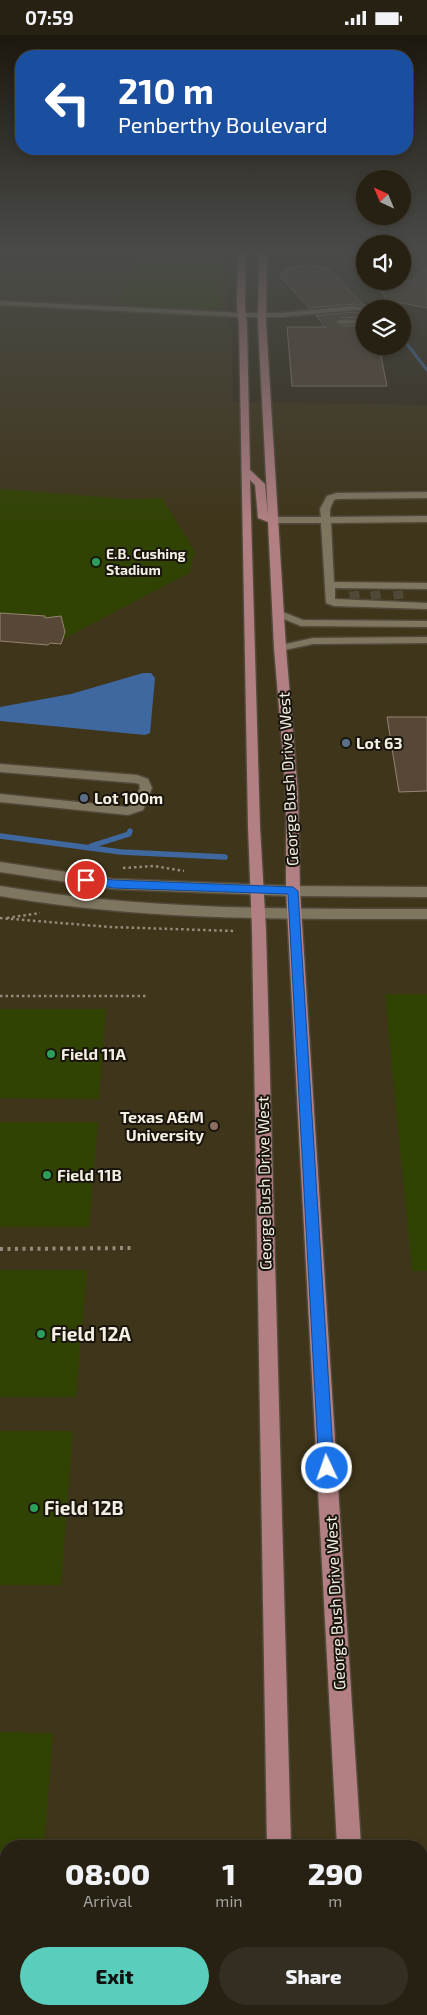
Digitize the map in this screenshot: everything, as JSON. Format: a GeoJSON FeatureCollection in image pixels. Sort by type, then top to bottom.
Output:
{"type":"FeatureCollection","features":[{"type":"Feature","properties":{"kind":"main road","name":"George Bush Drive West"},"geometry":{"type":"LineString","coordinates":[[241,343],[254,827],[259,913],[269,1461],[279,1840]]}},
{"type":"Feature","properties":{"kind":"main road","name":"George Bush Drive West"},"geometry":{"type":"LineString","coordinates":[[263,343],[280,648],[292,793],[294,913],[349,1840]]}},
{"type":"Feature","properties":{"kind":"main road"},"geometry":{"type":"LineString","coordinates":[[245,471],[260,484],[263,518],[274,520]]}},
{"type":"Feature","properties":{"kind":"street"},"geometry":{"type":"LineString","coordinates":[[427,495],[337,496],[330,498],[325,509],[330,601],[355,595],[398,595],[427,588]]}},
{"type":"Feature","properties":{"kind":"street"},"geometry":{"type":"LineString","coordinates":[[274,520],[427,519]]}},
{"type":"Feature","properties":{"kind":"street"},"geometry":{"type":"LineString","coordinates":[[330,585],[355,595],[398,595],[427,606]]}},
{"type":"Feature","properties":{"kind":"street"},"geometry":{"type":"LineString","coordinates":[[278,613],[301,623],[427,624]]}},
{"type":"Feature","properties":{"kind":"street"},"geometry":{"type":"LineString","coordinates":[[280,648],[313,641],[427,640]]}},
{"type":"Feature","properties":{"kind":"street"},"geometry":{"type":"LineString","coordinates":[[0,768],[137,779],[144,782],[146,788],[138,807],[128,811],[0,798]]}},
{"type":"Feature","properties":{"kind":"street"},"geometry":{"type":"LineString","coordinates":[[0,867],[113,884],[293,891],[427,892]]}},
{"type":"Feature","properties":{"kind":"street"},"geometry":{"type":"LineString","coordinates":[[0,891],[130,909],[259,913],[427,914]]}},
{"type":"Feature","properties":{"kind":"path"},"geometry":{"type":"LineString","coordinates":[[116,869],[155,865],[172,867],[192,875]]}},
{"type":"Feature","properties":{"kind":"path"},"geometry":{"type":"LineString","coordinates":[[0,918],[110,927],[235,931]]}},
{"type":"Feature","properties":{"kind":"path"},"geometry":{"type":"LineString","coordinates":[[0,996],[146,996]]}},
{"type":"Feature","properties":{"kind":"path"},"geometry":{"type":"LineString","coordinates":[[0,1249],[135,1248]]}},
{"type":"Feature","properties":{"kind":"shaded area","name":"Texas A&M University"},"geometry":{"type":"Polygon","coordinates":[[[0,343],[232,343],[233,402],[427,405],[427,1840],[0,1840],[0,343]]]}},
{"type":"Feature","properties":{"kind":"green space","name":"E.B. Cushing Stadium"},"geometry":{"type":"Polygon","coordinates":[[[0,489],[129,499],[162,498],[195,552],[189,573],[63,639],[61,644],[50,643],[48,645],[0,641],[0,489]]]}},
{"type":"Feature","properties":{"kind":"green space"},"geometry":{"type":"Polygon","coordinates":[[[385,994],[427,994],[427,1271],[412,1271],[385,994]]]}},
{"type":"Feature","properties":{"kind":"green space","name":"Field 11A"},"geometry":{"type":"Polygon","coordinates":[[[0,1009],[106,1009],[99,1099],[0,1098],[0,1009]]]}},
{"type":"Feature","properties":{"kind":"green space","name":"Field 11B"},"geometry":{"type":"Polygon","coordinates":[[[0,1122],[98,1122],[89,1227],[0,1227],[0,1122]]]}},
{"type":"Feature","properties":{"kind":"green space","name":"Field 12A"},"geometry":{"type":"Polygon","coordinates":[[[0,1270],[87,1270],[76,1397],[0,1397],[0,1270]]]}},
{"type":"Feature","properties":{"kind":"green space","name":"Field 12B"},"geometry":{"type":"Polygon","coordinates":[[[0,1431],[73,1431],[61,1585],[0,1585],[0,1431]]]}},
{"type":"Feature","properties":{"kind":"green space"},"geometry":{"type":"Polygon","coordinates":[[[0,1732],[53,1733],[44,1840],[0,1840],[0,1732]]]}},
{"type":"Feature","properties":{"kind":"water"},"geometry":{"type":"Polygon","coordinates":[[[143,673],[151,673],[155,678],[150,733],[145,735],[0,721],[0,707],[71,694],[143,673]]]}},
{"type":"Feature","properties":{"kind":"building"},"geometry":{"type":"Polygon","coordinates":[[[288,343],[356,343],[356,355],[381,355],[387,386],[292,386],[288,343]]]}},
{"type":"Feature","properties":{"kind":"building"},"geometry":{"type":"Polygon","coordinates":[[[0,613],[45,616],[45,618],[61,616],[65,632],[61,644],[50,643],[48,645],[0,641],[0,613]]]}},
{"type":"Feature","properties":{"kind":"building"},"geometry":{"type":"Polygon","coordinates":[[[387,717],[427,717],[427,791],[399,792],[387,717]]]}},
{"type":"Feature","properties":{"kind":"waterway"},"geometry":{"type":"LineString","coordinates":[[411,349],[427,370]]}},
{"type":"Feature","properties":{"kind":"waterway"},"geometry":{"type":"LineString","coordinates":[[91,846],[129,834],[130,831]]}},
{"type":"Feature","properties":{"kind":"waterway"},"geometry":{"type":"LineString","coordinates":[[0,836],[121,852],[225,857]]}},
{"type":"Feature","properties":{"kind":"tunnel"},"geometry":{"type":"LineString","coordinates":[[354,591],[355,599]]}},
{"type":"Feature","properties":{"kind":"tunnel"},"geometry":{"type":"LineString","coordinates":[[375,591],[376,599]]}},
{"type":"Feature","properties":{"kind":"tunnel"},"geometry":{"type":"LineString","coordinates":[[398,591],[399,599]]}},
{"type":"Feature","properties":{"kind":"place","name":"E.B. Cushing Stadium"},"geometry":{"type":"Point","coordinates":[96,562]}},
{"type":"Feature","properties":{"kind":"place","name":"Lot 63"},"geometry":{"type":"Point","coordinates":[346,743]}},
{"type":"Feature","properties":{"kind":"place","name":"Lot 100m"},"geometry":{"type":"Point","coordinates":[84,798]}},
{"type":"Feature","properties":{"kind":"place","name":"Field 11A"},"geometry":{"type":"Point","coordinates":[51,1054]}},
{"type":"Feature","properties":{"kind":"place","name":"Texas A&M University"},"geometry":{"type":"Point","coordinates":[214,1126]}},
{"type":"Feature","properties":{"kind":"place","name":"Field 11B"},"geometry":{"type":"Point","coordinates":[47,1175]}},
{"type":"Feature","properties":{"kind":"place","name":"Field 12A"},"geometry":{"type":"Point","coordinates":[41,1334]}},
{"type":"Feature","properties":{"kind":"place","name":"Field 12B"},"geometry":{"type":"Point","coordinates":[34,1508]}},
{"type":"Feature","properties":{"kind":"route"},"geometry":{"type":"LineString","coordinates":[[86,880],[113,884],[293,891],[327,1468]]}}]}
